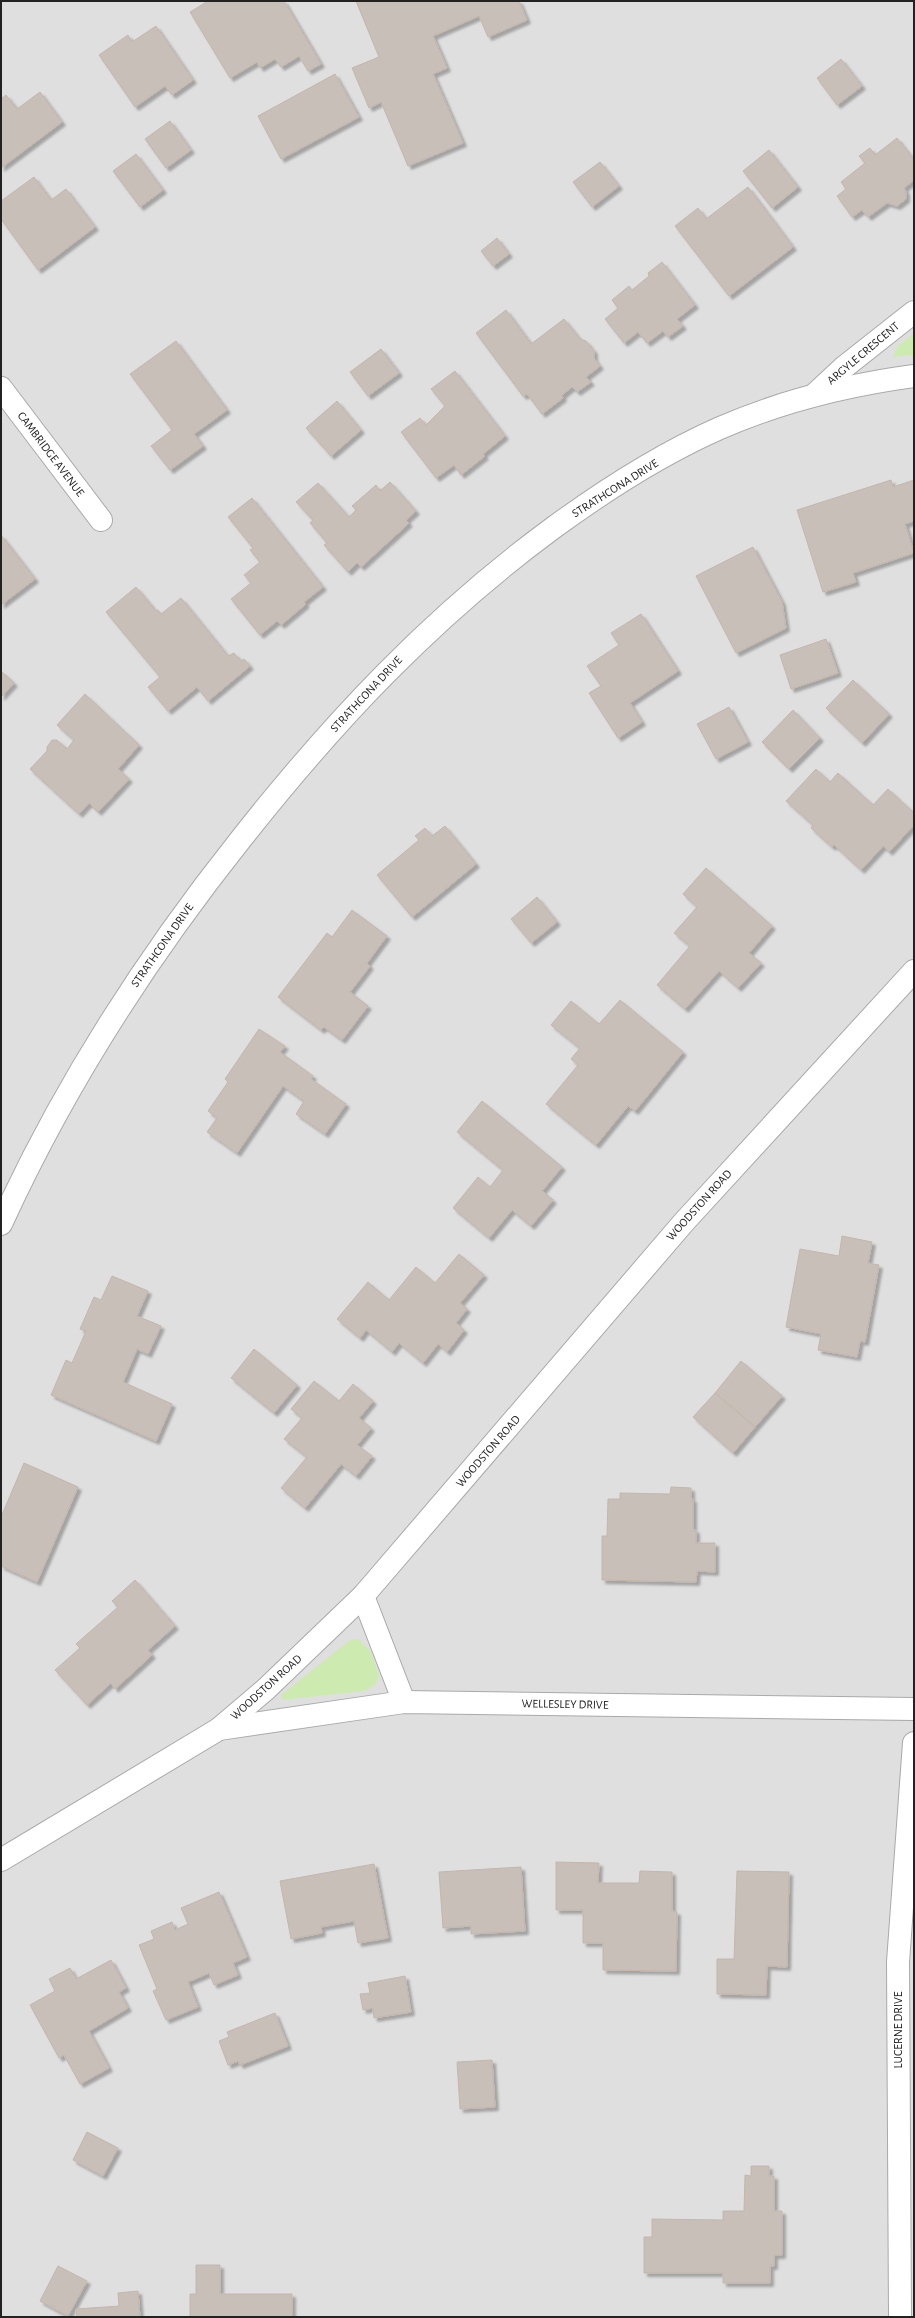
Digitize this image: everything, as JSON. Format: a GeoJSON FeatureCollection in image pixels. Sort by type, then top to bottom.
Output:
{"type":"FeatureCollection","features":[{"type":"Feature","properties":{"kind":"street","name":"ARGYLE CRESCENT"},"geometry":{"type":"LineString","coordinates":[[813,396],[843,368],[914,312]]}},
{"type":"Feature","properties":{"kind":"street","name":"STRATHCONA DRIVE"},"geometry":{"type":"LineString","coordinates":[[1,1224],[48,1129],[90,1055],[135,984],[199,892],[265,808],[362,696],[421,637],[505,564],[584,506],[647,466],[719,429],[782,404],[864,383],[914,376]]}},
{"type":"Feature","properties":{"kind":"street","name":"CAMBRIDGE AVENUE"},"geometry":{"type":"LineString","coordinates":[[1,388],[100,520]]}},
{"type":"Feature","properties":{"kind":"street","name":"WOODSTON ROAD"},"geometry":{"type":"LineString","coordinates":[[1,1860],[219,1729],[266,1689],[363,1596],[684,1222],[912,975]]}},
{"type":"Feature","properties":{"kind":"street"},"geometry":{"type":"LineString","coordinates":[[363,1596],[404,1702]]}},
{"type":"Feature","properties":{"kind":"street","name":"WELLESLEY DRIVE"},"geometry":{"type":"LineString","coordinates":[[219,1729],[404,1702],[914,1709]]}},
{"type":"Feature","properties":{"kind":"street","name":"LUCERNE DRIVE"},"geometry":{"type":"LineString","coordinates":[[900,2317],[898,1962],[914,1743]]}},
{"type":"Feature","properties":{"kind":"shaded area"},"geometry":{"type":"Polygon","coordinates":[[[1,1],[914,1],[914,2317],[1,2317],[1,1]]]}},
{"type":"Feature","properties":{"kind":"green space"},"geometry":{"type":"Polygon","coordinates":[[[914,333],[914,355],[893,357],[897,347],[914,333]]]}},
{"type":"Feature","properties":{"kind":"green space"},"geometry":{"type":"Polygon","coordinates":[[[359,1639],[371,1652],[379,1676],[376,1684],[364,1691],[282,1700],[281,1695],[350,1640],[359,1639]]]}},
{"type":"Feature","properties":{"kind":"building"},"geometry":{"type":"Polygon","coordinates":[[[208,1],[284,1],[321,64],[308,71],[299,56],[281,67],[275,59],[260,68],[257,62],[230,78],[190,12],[208,1]]]}},
{"type":"Feature","properties":{"kind":"building"},"geometry":{"type":"Polygon","coordinates":[[[356,1],[519,1],[527,20],[488,37],[479,16],[433,36],[447,68],[433,74],[463,143],[408,166],[381,102],[369,108],[352,68],[379,57],[356,1]]]}},
{"type":"Feature","properties":{"kind":"building"},"geometry":{"type":"Polygon","coordinates":[[[156,26],[193,80],[172,95],[165,86],[135,107],[99,55],[128,35],[132,42],[156,26]]]}},
{"type":"Feature","properties":{"kind":"building"},"geometry":{"type":"Polygon","coordinates":[[[841,59],[862,86],[837,105],[817,78],[841,59]]]}},
{"type":"Feature","properties":{"kind":"building"},"geometry":{"type":"Polygon","coordinates":[[[335,74],[359,117],[281,159],[258,116],[335,74]]]}},
{"type":"Feature","properties":{"kind":"building"},"geometry":{"type":"Polygon","coordinates":[[[40,92],[62,122],[1,168],[1,99],[6,95],[17,109],[40,92]]]}},
{"type":"Feature","properties":{"kind":"building"},"geometry":{"type":"Polygon","coordinates":[[[170,121],[191,150],[166,168],[145,139],[170,121]]]}},
{"type":"Feature","properties":{"kind":"building"},"geometry":{"type":"Polygon","coordinates":[[[897,138],[914,160],[914,180],[904,188],[906,192],[906,199],[897,206],[887,203],[868,217],[862,210],[852,217],[837,196],[846,189],[841,182],[865,163],[859,156],[870,148],[875,155],[897,138]]]}},
{"type":"Feature","properties":{"kind":"building"},"geometry":{"type":"Polygon","coordinates":[[[769,150],[798,187],[772,208],[743,171],[769,150]]]}},
{"type":"Feature","properties":{"kind":"building"},"geometry":{"type":"Polygon","coordinates":[[[136,154],[163,190],[140,207],[113,171],[136,154]]]}},
{"type":"Feature","properties":{"kind":"building"},"geometry":{"type":"Polygon","coordinates":[[[600,162],[619,186],[592,207],[573,182],[600,162]]]}},
{"type":"Feature","properties":{"kind":"building"},"geometry":{"type":"Polygon","coordinates":[[[34,177],[51,200],[66,189],[95,227],[38,270],[1,219],[1,201],[34,177]]]}},
{"type":"Feature","properties":{"kind":"building"},"geometry":{"type":"Polygon","coordinates":[[[748,187],[793,247],[729,296],[675,226],[698,208],[706,219],[748,187]]]}},
{"type":"Feature","properties":{"kind":"building"},"geometry":{"type":"Polygon","coordinates":[[[497,238],[509,254],[493,266],[481,251],[497,238]]]}},
{"type":"Feature","properties":{"kind":"building"},"geometry":{"type":"Polygon","coordinates":[[[662,262],[695,305],[677,319],[683,326],[668,337],[663,331],[647,343],[638,332],[624,343],[605,319],[618,308],[612,300],[629,286],[632,290],[649,276],[648,273],[662,262]]]}},
{"type":"Feature","properties":{"kind":"building"},"geometry":{"type":"Polygon","coordinates":[[[506,310],[531,344],[564,319],[580,339],[586,341],[594,351],[594,358],[600,366],[586,377],[591,382],[577,392],[572,387],[562,395],[563,398],[542,414],[527,394],[523,396],[476,333],[506,310]]]}},
{"type":"Feature","properties":{"kind":"building"},"geometry":{"type":"Polygon","coordinates":[[[176,341],[227,410],[194,434],[203,446],[170,470],[151,446],[172,430],[130,374],[176,341]]]}},
{"type":"Feature","properties":{"kind":"building"},"geometry":{"type":"Polygon","coordinates":[[[381,349],[399,373],[368,396],[350,372],[381,349]]]}},
{"type":"Feature","properties":{"kind":"building"},"geometry":{"type":"Polygon","coordinates":[[[455,371],[505,436],[483,454],[485,456],[461,475],[454,465],[436,478],[401,432],[420,418],[426,425],[445,406],[431,389],[455,371]]]}},
{"type":"Feature","properties":{"kind":"building"},"geometry":{"type":"Polygon","coordinates":[[[337,401],[361,430],[331,456],[306,428],[337,401]]]}},
{"type":"Feature","properties":{"kind":"building"},"geometry":{"type":"Polygon","coordinates":[[[891,480],[893,487],[914,480],[914,521],[905,524],[914,553],[853,573],[856,582],[823,592],[797,510],[891,480]]]}},
{"type":"Feature","properties":{"kind":"building"},"geometry":{"type":"Polygon","coordinates":[[[390,482],[416,511],[406,520],[409,523],[361,567],[357,563],[348,572],[324,545],[327,543],[310,523],[313,520],[296,502],[318,483],[349,517],[356,510],[352,506],[376,485],[380,491],[390,482]]]}},
{"type":"Feature","properties":{"kind":"building"},"geometry":{"type":"Polygon","coordinates":[[[252,498],[323,587],[304,602],[306,604],[281,625],[277,621],[260,635],[231,599],[251,583],[244,575],[260,562],[250,550],[253,548],[228,517],[252,498]]]}},
{"type":"Feature","properties":{"kind":"building"},"geometry":{"type":"Polygon","coordinates":[[[1,535],[35,579],[1,605],[1,535]]]}},
{"type":"Feature","properties":{"kind":"building"},"geometry":{"type":"Polygon","coordinates":[[[753,547],[782,602],[786,628],[736,653],[696,576],[753,547]]]}},
{"type":"Feature","properties":{"kind":"building"},"geometry":{"type":"Polygon","coordinates":[[[136,587],[156,611],[158,610],[161,614],[181,598],[228,656],[234,653],[240,661],[244,659],[250,666],[208,701],[197,687],[168,711],[148,687],[160,677],[106,612],[136,587]]]}},
{"type":"Feature","properties":{"kind":"building"},"geometry":{"type":"Polygon","coordinates":[[[641,614],[678,671],[630,703],[642,722],[618,738],[589,693],[601,686],[587,666],[619,645],[611,633],[641,614]]]}},
{"type":"Feature","properties":{"kind":"building"},"geometry":{"type":"Polygon","coordinates":[[[826,639],[838,673],[791,689],[780,655],[826,639]]]}},
{"type":"Feature","properties":{"kind":"building"},"geometry":{"type":"Polygon","coordinates":[[[1,671],[14,683],[1,697],[1,671]]]}},
{"type":"Feature","properties":{"kind":"building"},"geometry":{"type":"Polygon","coordinates":[[[853,680],[889,714],[862,743],[826,708],[853,680]]]}},
{"type":"Feature","properties":{"kind":"building"},"geometry":{"type":"Polygon","coordinates":[[[85,694],[139,745],[118,769],[129,779],[98,812],[89,803],[79,814],[30,769],[47,751],[47,747],[52,740],[57,740],[67,749],[74,740],[57,725],[85,694]]]}},
{"type":"Feature","properties":{"kind":"building"},"geometry":{"type":"Polygon","coordinates":[[[729,707],[748,742],[716,759],[697,724],[729,707]]]}},
{"type":"Feature","properties":{"kind":"building"},"geometry":{"type":"Polygon","coordinates":[[[793,710],[820,738],[789,769],[762,742],[793,710]]]}},
{"type":"Feature","properties":{"kind":"building"},"geometry":{"type":"Polygon","coordinates":[[[816,769],[830,782],[838,773],[873,805],[888,789],[914,813],[914,825],[889,852],[883,846],[861,870],[834,845],[832,847],[811,828],[813,825],[786,801],[816,769]]]}},
{"type":"Feature","properties":{"kind":"building"},"geometry":{"type":"Polygon","coordinates":[[[445,826],[476,864],[412,917],[377,875],[419,840],[415,836],[425,828],[432,836],[445,826]]]}},
{"type":"Feature","properties":{"kind":"building"},"geometry":{"type":"Polygon","coordinates":[[[706,868],[772,926],[749,953],[761,963],[738,988],[719,971],[685,1009],[657,985],[690,946],[674,933],[697,907],[683,894],[706,868]]]}},
{"type":"Feature","properties":{"kind":"building"},"geometry":{"type":"Polygon","coordinates":[[[537,897],[557,922],[531,943],[511,919],[537,897]]]}},
{"type":"Feature","properties":{"kind":"building"},"geometry":{"type":"Polygon","coordinates":[[[352,910],[387,936],[367,963],[370,966],[350,992],[368,1006],[342,1040],[324,1027],[321,1030],[278,997],[327,933],[332,937],[352,910]]]}},
{"type":"Feature","properties":{"kind":"building"},"geometry":{"type":"Polygon","coordinates":[[[620,1000],[683,1052],[635,1111],[628,1106],[596,1145],[546,1104],[578,1065],[571,1059],[580,1048],[551,1025],[571,1001],[599,1024],[620,1000]]]}},
{"type":"Feature","properties":{"kind":"building"},"geometry":{"type":"Polygon","coordinates":[[[259,1029],[285,1046],[280,1052],[313,1076],[311,1079],[346,1104],[325,1134],[296,1114],[304,1101],[283,1086],[237,1153],[207,1132],[217,1118],[208,1111],[228,1082],[225,1079],[259,1029]]]}},
{"type":"Feature","properties":{"kind":"building"},"geometry":{"type":"Polygon","coordinates":[[[482,1101],[562,1167],[542,1191],[553,1200],[531,1226],[512,1210],[489,1238],[453,1208],[478,1177],[490,1187],[503,1170],[457,1132],[482,1101]]]}},
{"type":"Feature","properties":{"kind":"building"},"geometry":{"type":"Polygon","coordinates":[[[842,1236],[872,1242],[868,1263],[879,1265],[865,1342],[860,1341],[857,1357],[818,1350],[821,1334],[786,1327],[800,1249],[839,1256],[842,1236]]]}},
{"type":"Feature","properties":{"kind":"building"},"geometry":{"type":"Polygon","coordinates":[[[459,1254],[484,1275],[460,1303],[467,1309],[456,1323],[464,1330],[447,1352],[438,1344],[423,1363],[399,1343],[392,1352],[366,1330],[360,1338],[337,1319],[368,1282],[389,1300],[416,1267],[435,1283],[459,1254]]]}},
{"type":"Feature","properties":{"kind":"building"},"geometry":{"type":"Polygon","coordinates":[[[112,1276],[148,1291],[137,1316],[161,1326],[148,1354],[137,1349],[123,1382],[172,1404],[156,1441],[51,1395],[66,1360],[72,1363],[86,1331],[80,1329],[94,1297],[101,1300],[112,1276]]]}},
{"type":"Feature","properties":{"kind":"building"},"geometry":{"type":"Polygon","coordinates":[[[254,1349],[297,1385],[274,1413],[231,1378],[254,1349]]]}},
{"type":"Feature","properties":{"kind":"building"},"geometry":{"type":"Polygon","coordinates":[[[741,1361],[782,1396],[755,1427],[715,1393],[741,1361]]]}},
{"type":"Feature","properties":{"kind":"building"},"geometry":{"type":"Polygon","coordinates":[[[314,1381],[339,1401],[353,1384],[373,1401],[359,1418],[371,1428],[357,1445],[372,1456],[356,1476],[341,1464],[305,1508],[281,1488],[307,1457],[284,1439],[302,1418],[291,1409],[314,1381]]]}},
{"type":"Feature","properties":{"kind":"building"},"geometry":{"type":"Polygon","coordinates":[[[715,1393],[755,1427],[733,1453],[693,1417],[715,1393]]]}},
{"type":"Feature","properties":{"kind":"building"},"geometry":{"type":"Polygon","coordinates":[[[24,1463],[78,1487],[37,1582],[1,1566],[1,1517],[24,1463]]]}},
{"type":"Feature","properties":{"kind":"building"},"geometry":{"type":"Polygon","coordinates":[[[671,1487],[691,1488],[691,1499],[693,1499],[693,1530],[696,1530],[696,1543],[715,1543],[715,1572],[697,1571],[696,1582],[602,1580],[602,1536],[607,1536],[608,1499],[620,1499],[620,1493],[670,1494],[671,1487]]]}},
{"type":"Feature","properties":{"kind":"building"},"geometry":{"type":"Polygon","coordinates":[[[135,1580],[175,1626],[148,1650],[152,1655],[115,1689],[111,1683],[87,1705],[55,1670],[80,1648],[76,1644],[118,1607],[112,1601],[135,1580]]]}},
{"type":"Feature","properties":{"kind":"building"},"geometry":{"type":"Polygon","coordinates":[[[556,1862],[599,1863],[598,1883],[639,1883],[640,1871],[672,1872],[672,1911],[677,1912],[676,1971],[603,1970],[603,1943],[583,1943],[583,1910],[556,1910],[556,1862]]]}},
{"type":"Feature","properties":{"kind":"building"},"geometry":{"type":"Polygon","coordinates":[[[374,1864],[388,1938],[358,1943],[354,1921],[321,1927],[322,1933],[291,1939],[280,1881],[374,1864]]]}},
{"type":"Feature","properties":{"kind":"building"},"geometry":{"type":"Polygon","coordinates":[[[521,1867],[525,1931],[471,1934],[471,1926],[443,1928],[439,1872],[521,1867]]]}},
{"type":"Feature","properties":{"kind":"building"},"geometry":{"type":"Polygon","coordinates":[[[737,1871],[789,1872],[787,1967],[767,1966],[766,1995],[717,1994],[717,1959],[734,1959],[737,1871]]]}},
{"type":"Feature","properties":{"kind":"building"},"geometry":{"type":"Polygon","coordinates":[[[219,1892],[247,1957],[233,1963],[238,1975],[214,1985],[209,1973],[188,1982],[198,2007],[166,2020],[153,1991],[157,1989],[139,1945],[154,1939],[151,1931],[172,1922],[175,1930],[188,1924],[181,1908],[219,1892]]]}},
{"type":"Feature","properties":{"kind":"building"},"geometry":{"type":"Polygon","coordinates":[[[111,1960],[126,1988],[119,1992],[128,2008],[89,2031],[109,2068],[80,2084],[64,2055],[59,2058],[30,2005],[55,1991],[49,1979],[70,1968],[76,1979],[111,1960]]]}},
{"type":"Feature","properties":{"kind":"building"},"geometry":{"type":"Polygon","coordinates":[[[405,1976],[411,2012],[374,2018],[373,2008],[363,2010],[360,1994],[370,1993],[368,1983],[405,1976]]]}},
{"type":"Feature","properties":{"kind":"building"},"geometry":{"type":"Polygon","coordinates":[[[275,2013],[288,2046],[240,2065],[238,2061],[228,2065],[219,2041],[229,2037],[227,2032],[275,2013]]]}},
{"type":"Feature","properties":{"kind":"building"},"geometry":{"type":"Polygon","coordinates":[[[492,2060],[495,2107],[460,2109],[457,2062],[492,2060]]]}},
{"type":"Feature","properties":{"kind":"building"},"geometry":{"type":"Polygon","coordinates":[[[87,2132],[118,2148],[103,2176],[73,2160],[87,2132]]]}},
{"type":"Feature","properties":{"kind":"building"},"geometry":{"type":"Polygon","coordinates":[[[751,2166],[769,2166],[769,2176],[774,2176],[774,2211],[782,2211],[782,2255],[774,2255],[774,2266],[770,2266],[770,2283],[723,2283],[723,2273],[644,2273],[644,2237],[652,2237],[652,2219],[723,2220],[723,2211],[744,2211],[745,2175],[751,2176],[751,2166]]]}},
{"type":"Feature","properties":{"kind":"building"},"geometry":{"type":"Polygon","coordinates":[[[196,2265],[220,2265],[220,2294],[292,2294],[292,2317],[190,2317],[190,2294],[196,2294],[196,2265]]]}},
{"type":"Feature","properties":{"kind":"building"},"geometry":{"type":"Polygon","coordinates":[[[58,2266],[87,2281],[68,2316],[40,2301],[58,2266]]]}},
{"type":"Feature","properties":{"kind":"building"},"geometry":{"type":"Polygon","coordinates":[[[138,2291],[140,2317],[77,2317],[76,2309],[119,2306],[118,2293],[138,2291]]]}}]}
